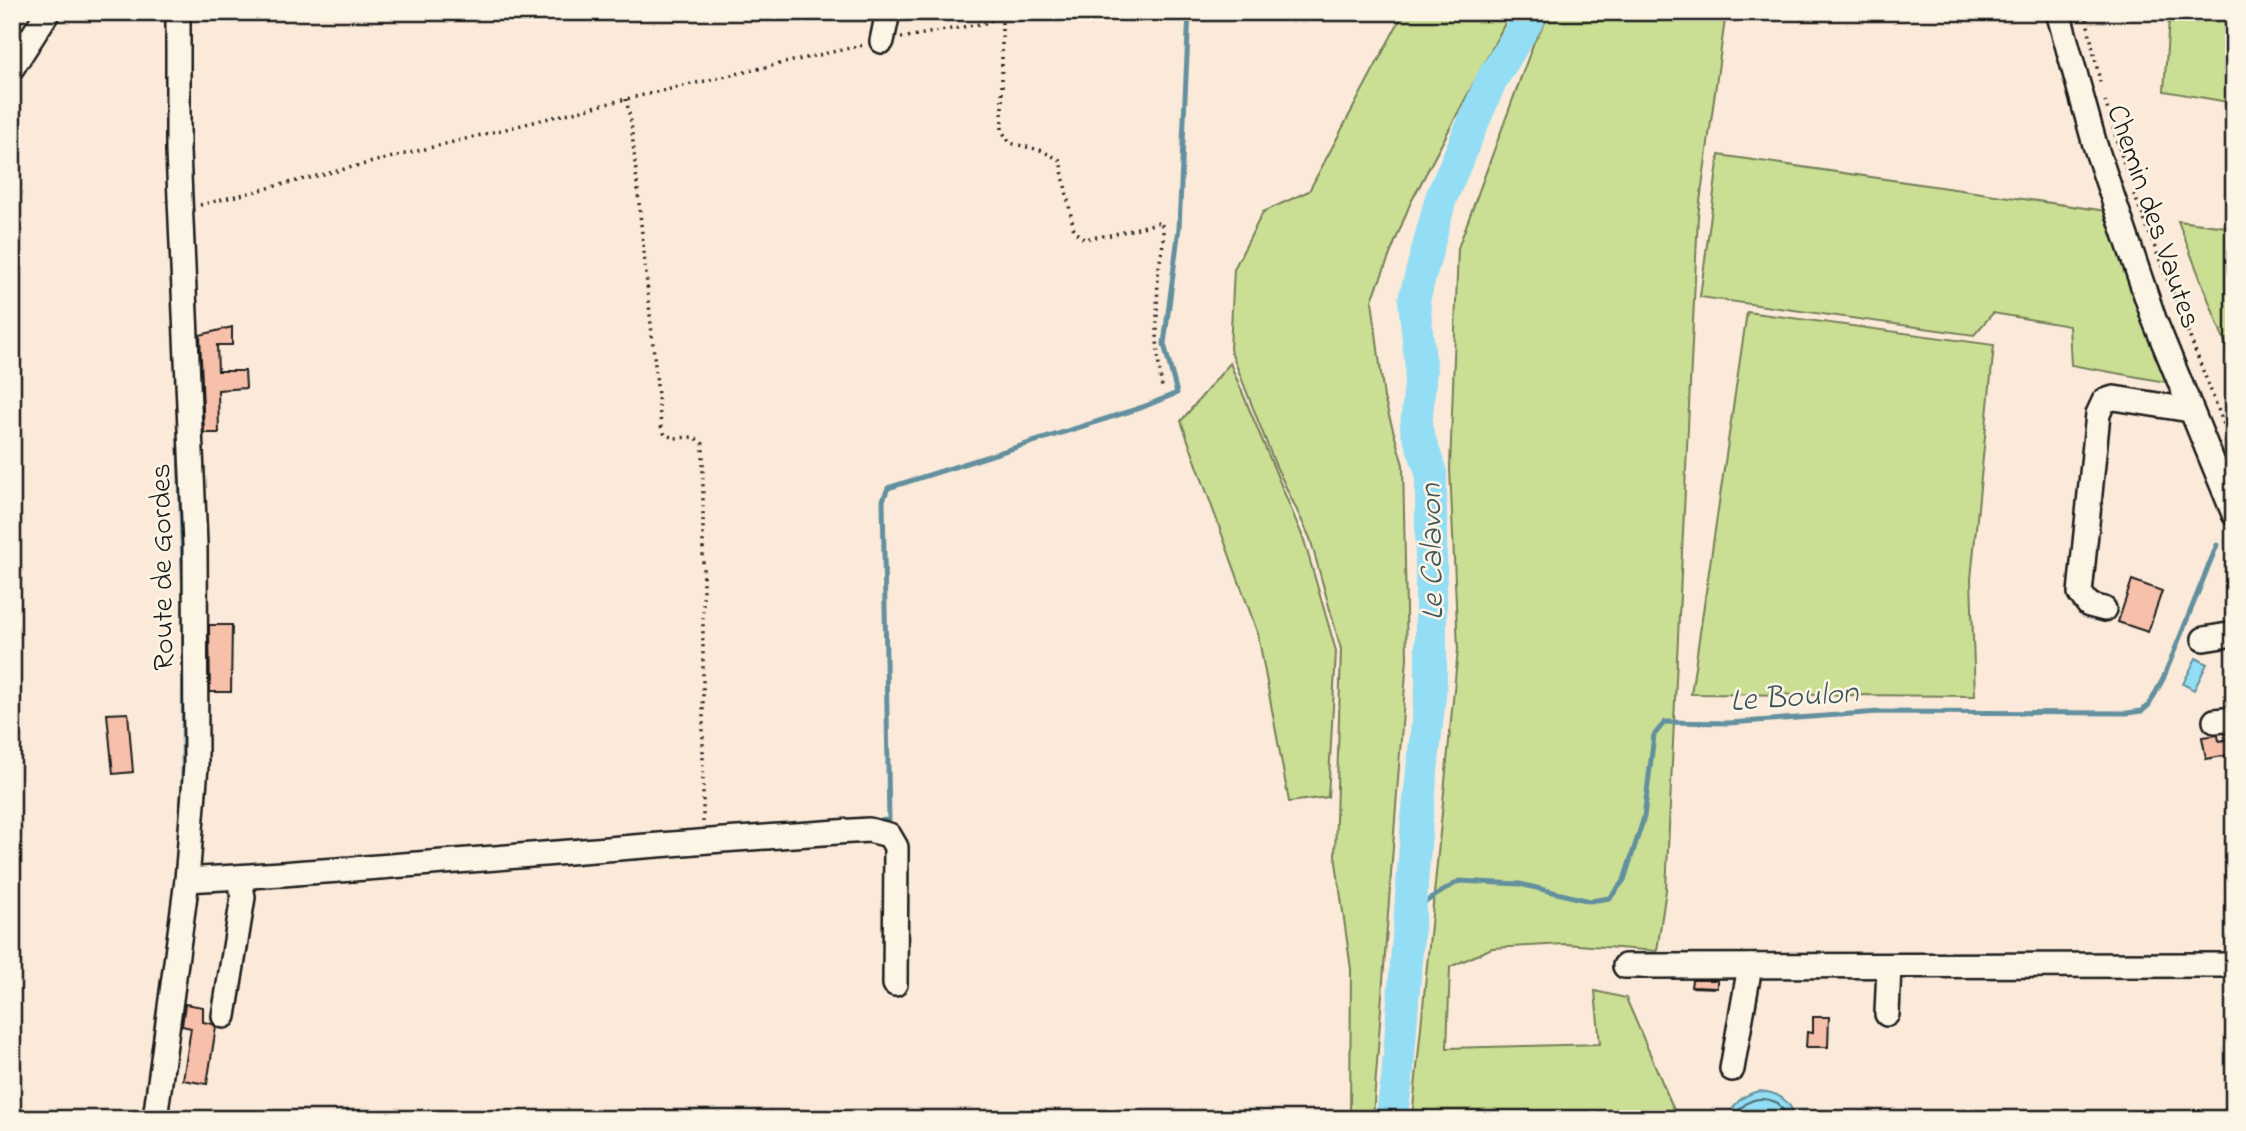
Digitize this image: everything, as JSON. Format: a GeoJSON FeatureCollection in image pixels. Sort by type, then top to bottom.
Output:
{"type":"FeatureCollection","features":[{"type":"Feature","properties":{"kind":"street"},"geometry":{"type":"LineString","coordinates":[[12,68],[48,12]]}},
{"type":"Feature","properties":{"kind":"street","name":"Route de Gordes"},"geometry":{"type":"LineString","coordinates":[[155,1119],[187,880],[196,766],[195,544],[178,152],[178,12]]}},
{"type":"Feature","properties":{"kind":"street"},"geometry":{"type":"LineString","coordinates":[[882,41],[888,12]]}},
{"type":"Feature","properties":{"kind":"street","name":"Chemin des Vautes"},"geometry":{"type":"LineString","coordinates":[[2058,12],[2095,145],[2154,319],[2234,514]]}},
{"type":"Feature","properties":{"kind":"street"},"geometry":{"type":"LineString","coordinates":[[2104,609],[2089,606],[2080,593],[2098,414],[2104,401],[2114,398],[2190,410]]}},
{"type":"Feature","properties":{"kind":"street"},"geometry":{"type":"LineString","coordinates":[[2204,639],[2234,634]]}},
{"type":"Feature","properties":{"kind":"street"},"geometry":{"type":"LineString","coordinates":[[187,880],[869,830],[889,835],[896,847],[895,984]]}},
{"type":"Feature","properties":{"kind":"street"},"geometry":{"type":"LineString","coordinates":[[224,1016],[243,897],[239,877]]}},
{"type":"Feature","properties":{"kind":"street"},"geometry":{"type":"LineString","coordinates":[[1625,966],[2234,965]]}},
{"type":"Feature","properties":{"kind":"street"},"geometry":{"type":"LineString","coordinates":[[1731,1069],[1750,966]]}},
{"type":"Feature","properties":{"kind":"street"},"geometry":{"type":"LineString","coordinates":[[1887,1014],[1889,966]]}},
{"type":"Feature","properties":{"kind":"path"},"geometry":{"type":"LineString","coordinates":[[2085,12],[2102,89],[2126,170]]}},
{"type":"Feature","properties":{"kind":"path"},"geometry":{"type":"LineString","coordinates":[[181,209],[353,169],[626,99],[882,41],[985,23],[1002,14],[1002,131],[1010,144],[1040,150],[1060,160],[1074,231],[1084,239],[1161,222],[1165,235],[1158,273],[1156,355],[1162,387]]}},
{"type":"Feature","properties":{"kind":"path"},"geometry":{"type":"LineString","coordinates":[[626,99],[631,122],[661,426],[665,435],[675,438],[694,437],[703,444],[704,840]]}},
{"type":"Feature","properties":{"kind":"path"},"geometry":{"type":"LineString","coordinates":[[2130,183],[2234,450]]}},
{"type":"Feature","properties":{"kind":"green space"},"geometry":{"type":"Polygon","coordinates":[[[1404,12],[1511,12],[1410,204],[1372,300],[1384,398],[1403,465],[1407,658],[1373,1116],[1371,1119],[1350,1119],[1351,969],[1335,855],[1341,649],[1310,538],[1275,464],[1230,349],[1234,269],[1263,212],[1309,191],[1404,12]]]}},
{"type":"Feature","properties":{"kind":"green space"},"geometry":{"type":"Polygon","coordinates":[[[1551,12],[1726,12],[1698,216],[1666,890],[1657,951],[1565,944],[1492,948],[1450,967],[1447,1048],[1600,1044],[1595,991],[1626,998],[1678,1119],[1412,1119],[1458,649],[1450,468],[1458,248],[1534,42],[1551,12]]]}},
{"type":"Feature","properties":{"kind":"green space"},"geometry":{"type":"Polygon","coordinates":[[[2158,12],[2234,12],[2234,103],[2164,91],[2169,19],[2158,12]]]}},
{"type":"Feature","properties":{"kind":"green space"},"geometry":{"type":"Polygon","coordinates":[[[1719,155],[2106,211],[2171,383],[2071,365],[2069,326],[1993,313],[1974,335],[1700,297],[1719,155]]]}},
{"type":"Feature","properties":{"kind":"green space"},"geometry":{"type":"Polygon","coordinates":[[[2178,221],[2234,228],[2234,303],[2231,314],[2234,315],[2234,366],[2178,221]]]}},
{"type":"Feature","properties":{"kind":"green space"},"geometry":{"type":"Polygon","coordinates":[[[1747,312],[1994,345],[1971,579],[1975,696],[1691,694],[1747,312]]]}},
{"type":"Feature","properties":{"kind":"green space"},"geometry":{"type":"Polygon","coordinates":[[[1230,363],[1304,540],[1336,651],[1328,797],[1289,802],[1258,634],[1181,421],[1230,363]]]}},
{"type":"Feature","properties":{"kind":"water"},"geometry":{"type":"Polygon","coordinates":[[[2196,658],[2207,664],[2194,690],[2183,684],[2196,658]]]}},
{"type":"Feature","properties":{"kind":"water"},"geometry":{"type":"Polygon","coordinates":[[[1759,1091],[1782,1098],[1796,1119],[1728,1119],[1739,1100],[1759,1091]]]}},
{"type":"Feature","properties":{"kind":"building"},"geometry":{"type":"Polygon","coordinates":[[[232,327],[232,345],[217,345],[218,371],[245,371],[246,388],[218,390],[219,433],[204,433],[200,335],[232,327]]]}},
{"type":"Feature","properties":{"kind":"building"},"geometry":{"type":"Polygon","coordinates":[[[2132,580],[2162,591],[2148,632],[2118,622],[2132,580]]]}},
{"type":"Feature","properties":{"kind":"building"},"geometry":{"type":"Polygon","coordinates":[[[209,625],[232,625],[231,692],[210,692],[209,625]]]}},
{"type":"Feature","properties":{"kind":"building"},"geometry":{"type":"Polygon","coordinates":[[[128,713],[133,772],[113,774],[107,714],[128,713]]]}},
{"type":"Feature","properties":{"kind":"building"},"geometry":{"type":"Polygon","coordinates":[[[2218,735],[2219,741],[2234,738],[2234,754],[2206,759],[2202,737],[2218,735]]]}},
{"type":"Feature","properties":{"kind":"building"},"geometry":{"type":"Polygon","coordinates":[[[1692,980],[1717,980],[1717,988],[1691,987],[1692,980]]]}},
{"type":"Feature","properties":{"kind":"building"},"geometry":{"type":"Polygon","coordinates":[[[185,1004],[203,1007],[203,1022],[216,1027],[207,1084],[183,1080],[191,1028],[182,1026],[185,1004]]]}},
{"type":"Feature","properties":{"kind":"building"},"geometry":{"type":"Polygon","coordinates":[[[1813,1017],[1829,1017],[1828,1047],[1806,1047],[1807,1032],[1813,1033],[1813,1017]]]}},
{"type":"Feature","properties":{"kind":"waterway"},"geometry":{"type":"LineString","coordinates":[[166,12],[167,27]]}},
{"type":"Feature","properties":{"kind":"waterway"},"geometry":{"type":"LineString","coordinates":[[874,821],[889,820],[883,500],[888,488],[1143,407],[1177,393],[1164,344],[1179,228],[1189,12]]}},
{"type":"Feature","properties":{"kind":"waterway","name":"Le Calavon"},"geometry":{"type":"LineString","coordinates":[[1391,1119],[1397,1081],[1417,819],[1431,686],[1431,472],[1416,428],[1421,370],[1414,300],[1441,198],[1491,81],[1533,12]]}},
{"type":"Feature","properties":{"kind":"waterway"},"geometry":{"type":"LineString","coordinates":[[179,446],[184,599],[183,796]]}},
{"type":"Feature","properties":{"kind":"waterway","name":"Le Boulon"},"geometry":{"type":"LineString","coordinates":[[1411,911],[1459,881],[1520,884],[1590,901],[1610,898],[1624,880],[1644,817],[1654,735],[1665,722],[1729,723],[1879,712],[2142,711],[2149,705],[2163,679],[2217,545]]}}]}
